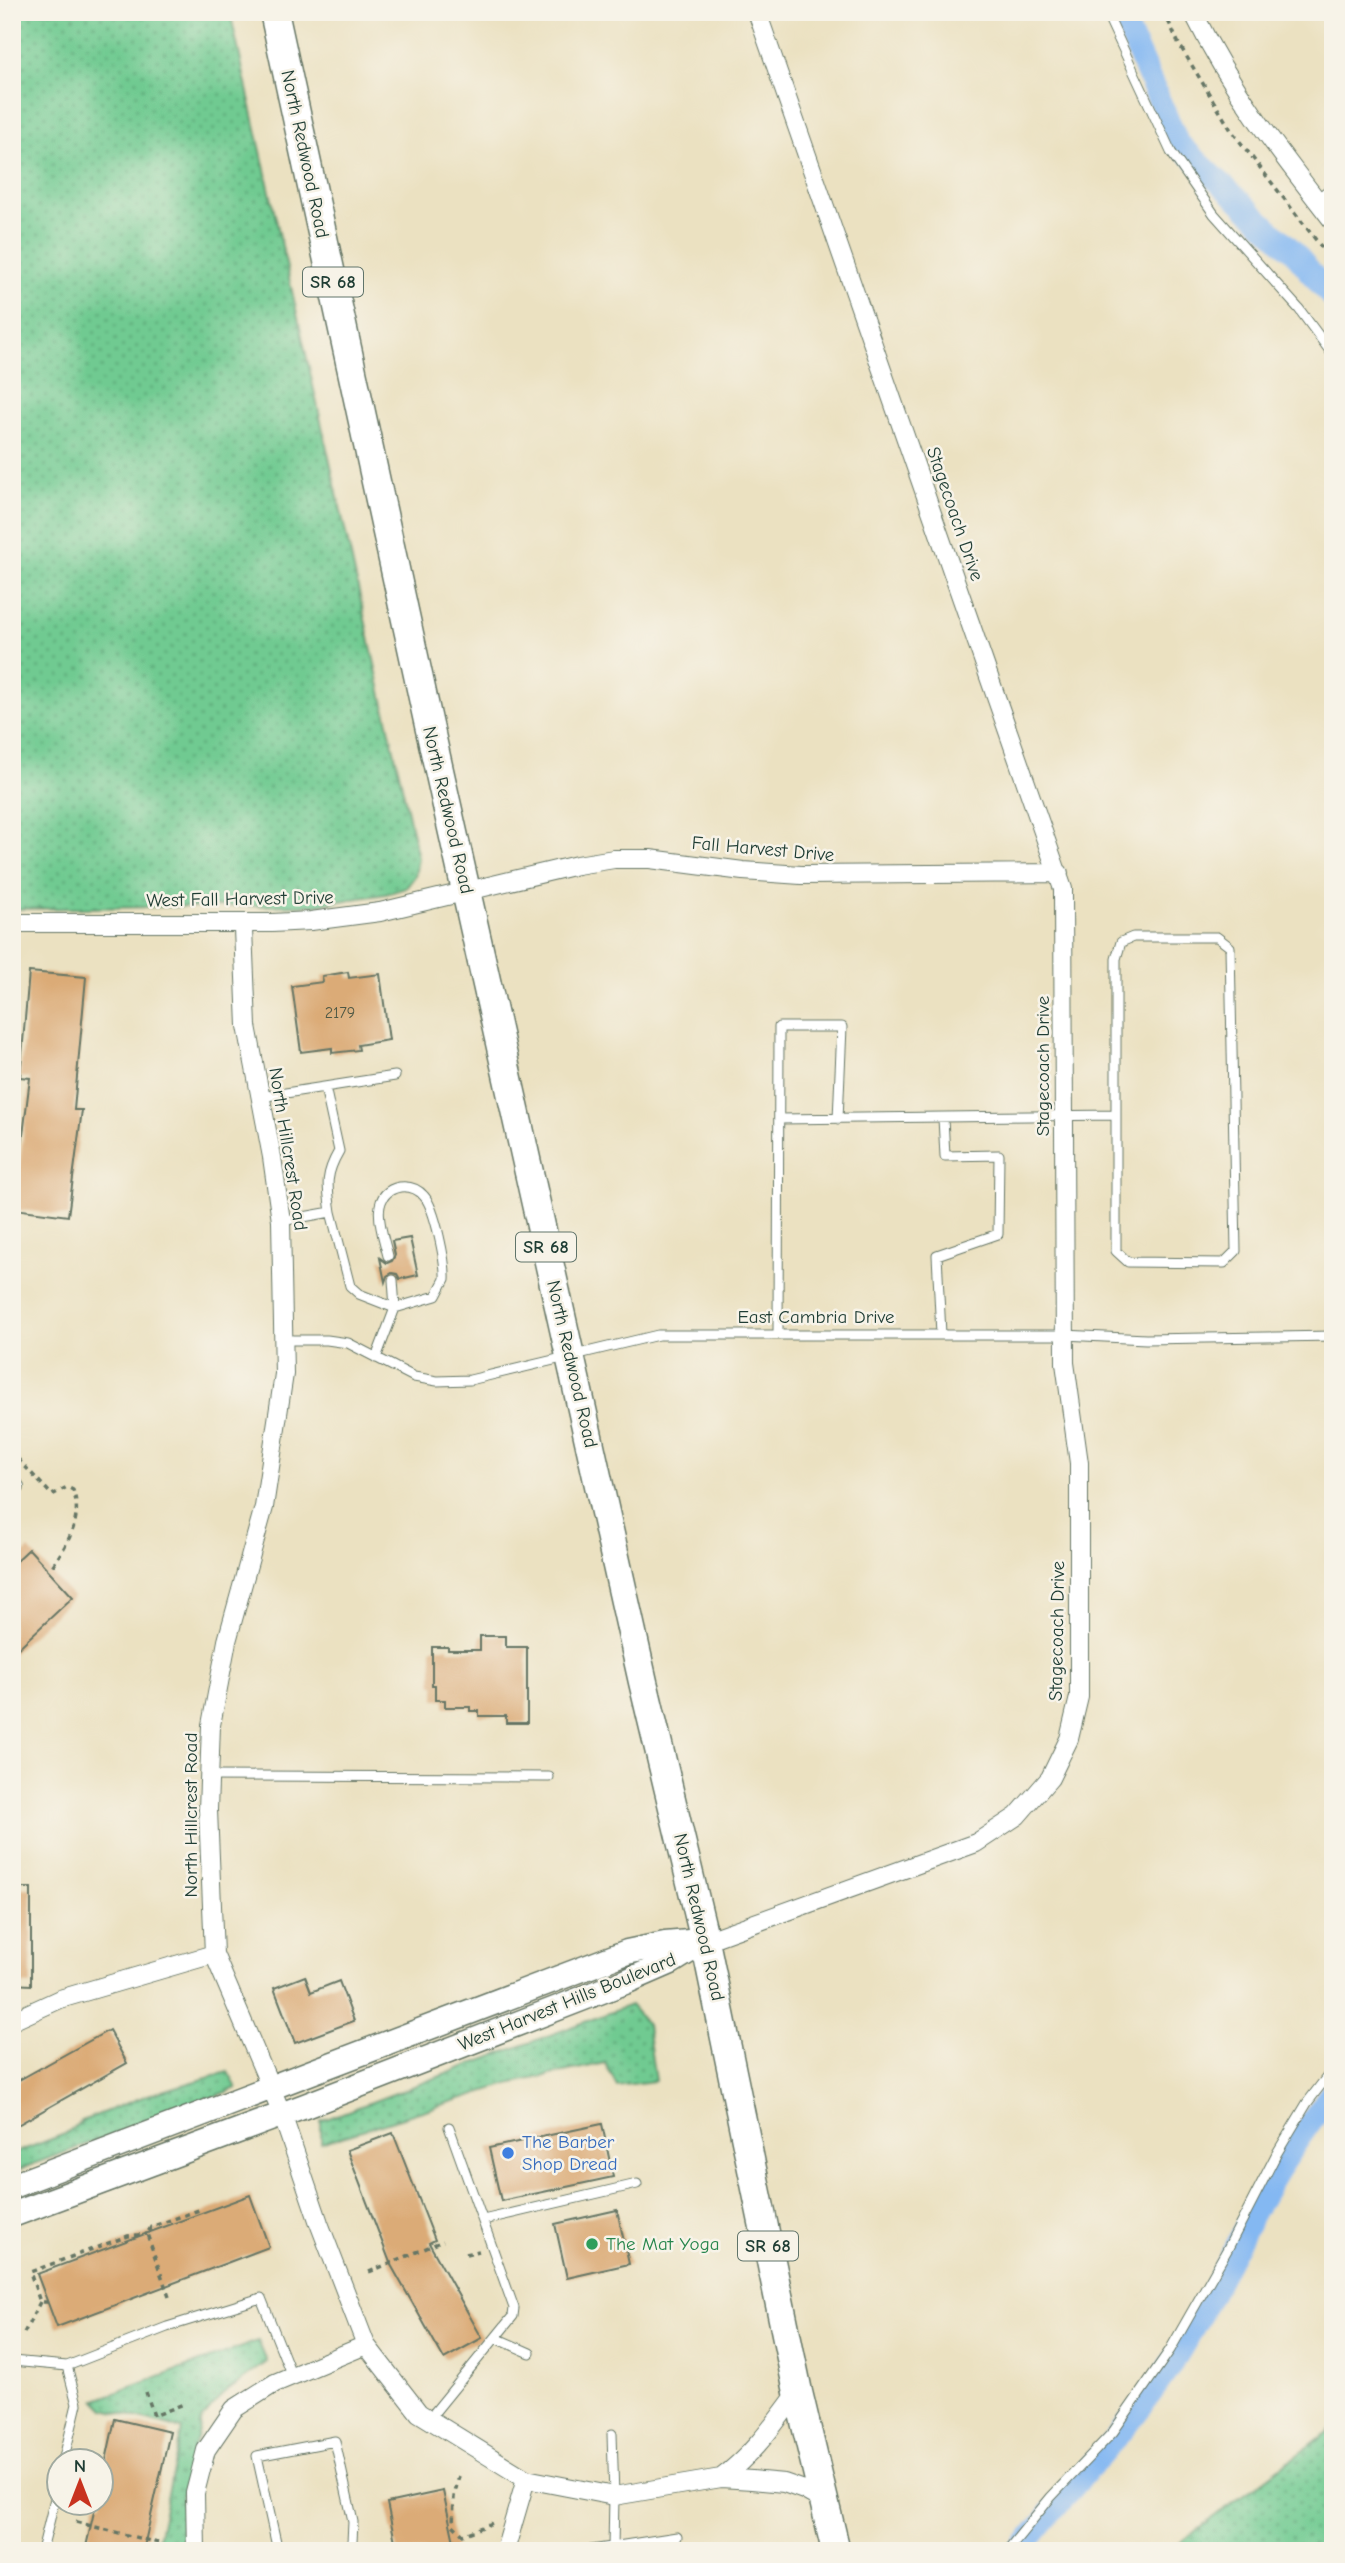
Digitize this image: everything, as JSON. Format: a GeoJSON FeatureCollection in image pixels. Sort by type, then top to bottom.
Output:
{"type":"FeatureCollection","features":[{"type":"Feature","properties":{"kind":"main road","name":"North Redwood Road"},"geometry":{"type":"LineString","coordinates":[[274,12],[643,1682],[705,1941],[798,2392],[836,2551]]}},
{"type":"Feature","properties":{"kind":"street","name":"Stagecoach Drive"},"geometry":{"type":"LineString","coordinates":[[705,1941],[976,1843],[1017,1816],[1050,1778],[1061,1759],[1072,1729],[1079,1697],[1080,1674],[1079,1463],[1067,1384],[1064,1335],[1064,897],[1059,873],[757,12]]}},
{"type":"Feature","properties":{"kind":"street"},"geometry":{"type":"LineString","coordinates":[[1193,12],[1237,94],[1326,198],[1333,221]]}},
{"type":"Feature","properties":{"kind":"street","name":"Fall Harvest Drive"},"geometry":{"type":"LineString","coordinates":[[467,891],[595,861],[632,859],[801,875],[1059,873]]}},
{"type":"Feature","properties":{"kind":"street","name":"West Fall Harvest Drive"},"geometry":{"type":"LineString","coordinates":[[12,923],[311,921],[380,912],[467,891]]}},
{"type":"Feature","properties":{"kind":"street","name":"North Hillcrest Road"},"geometry":{"type":"LineString","coordinates":[[243,929],[247,1026],[272,1157],[281,1221],[284,1374],[264,1507],[225,1653],[211,1726],[208,1810],[214,1954],[282,2114],[319,2223],[366,2345],[419,2413],[526,2479]]}},
{"type":"Feature","properties":{"kind":"street","name":"West Harvest Hills Boulevard"},"geometry":{"type":"LineString","coordinates":[[12,2186],[626,1952],[664,1944],[705,1941]]}},
{"type":"Feature","properties":{"kind":"street","name":"West Harvest Hills Boulevard"},"geometry":{"type":"LineString","coordinates":[[12,2215],[653,1971],[705,1941]]}},
{"type":"Feature","properties":{"kind":"street"},"geometry":{"type":"LineString","coordinates":[[12,2021],[60,1999],[214,1954]]}},
{"type":"Feature","properties":{"kind":"street"},"geometry":{"type":"LineString","coordinates":[[196,2551],[195,2493],[206,2450],[234,2409],[275,2383],[366,2345]]}},
{"type":"Feature","properties":{"kind":"street"},"geometry":{"type":"LineString","coordinates":[[721,2478],[735,2469],[758,2444],[798,2392]]}},
{"type":"Feature","properties":{"kind":"street"},"geometry":{"type":"LineString","coordinates":[[505,2551],[526,2479],[614,2496],[721,2478],[784,2483],[825,2502]]}},
{"type":"Feature","properties":{"kind":"lane"},"geometry":{"type":"LineString","coordinates":[[1106,12],[1171,152],[1214,214],[1299,309],[1333,355]]}},
{"type":"Feature","properties":{"kind":"lane"},"geometry":{"type":"LineString","coordinates":[[1133,937],[1217,937],[1230,947],[1236,1251],[1224,1263],[1128,1262],[1116,1251],[1115,1115],[1116,960],[1121,942],[1133,937]]}},
{"type":"Feature","properties":{"kind":"lane"},"geometry":{"type":"LineString","coordinates":[[778,1335],[779,1027],[842,1027],[838,1119]]}},
{"type":"Feature","properties":{"kind":"lane"},"geometry":{"type":"LineString","coordinates":[[260,1097],[395,1076]]}},
{"type":"Feature","properties":{"kind":"lane"},"geometry":{"type":"LineString","coordinates":[[325,1087],[339,1151],[327,1179],[331,1212],[350,1286],[359,1294],[395,1308],[436,1296],[445,1279],[432,1209],[419,1191],[406,1187],[397,1188],[385,1195],[379,1205],[379,1218],[388,1256]]}},
{"type":"Feature","properties":{"kind":"lane"},"geometry":{"type":"LineString","coordinates":[[779,1119],[1115,1115]]}},
{"type":"Feature","properties":{"kind":"lane"},"geometry":{"type":"LineString","coordinates":[[941,1334],[937,1255],[998,1234],[999,1155],[945,1156],[943,1118]]}},
{"type":"Feature","properties":{"kind":"lane"},"geometry":{"type":"LineString","coordinates":[[281,1221],[331,1212]]}},
{"type":"Feature","properties":{"kind":"lane"},"geometry":{"type":"LineString","coordinates":[[376,1358],[395,1308],[393,1280]]}},
{"type":"Feature","properties":{"kind":"lane","name":"East Cambria Drive"},"geometry":{"type":"LineString","coordinates":[[284,1340],[348,1343],[414,1377],[437,1381],[470,1380],[658,1335],[1064,1335],[1146,1339],[1333,1336]]}},
{"type":"Feature","properties":{"kind":"lane"},"geometry":{"type":"LineString","coordinates":[[209,1776],[549,1777]]}},
{"type":"Feature","properties":{"kind":"lane"},"geometry":{"type":"LineString","coordinates":[[1007,2551],[1051,2497],[1112,2431],[1170,2350],[1227,2250],[1277,2153],[1307,2103],[1333,2069]]}},
{"type":"Feature","properties":{"kind":"lane"},"geometry":{"type":"LineString","coordinates":[[429,2419],[513,2316],[514,2308],[450,2127]]}},
{"type":"Feature","properties":{"kind":"lane"},"geometry":{"type":"LineString","coordinates":[[483,2220],[637,2184]]}},
{"type":"Feature","properties":{"kind":"lane"},"geometry":{"type":"LineString","coordinates":[[12,2361],[67,2366],[167,2327],[261,2298],[292,2376]]}},
{"type":"Feature","properties":{"kind":"lane"},"geometry":{"type":"LineString","coordinates":[[496,2337],[530,2353]]}},
{"type":"Feature","properties":{"kind":"lane"},"geometry":{"type":"LineString","coordinates":[[66,2448],[77,2404],[67,2366]]}},
{"type":"Feature","properties":{"kind":"lane"},"geometry":{"type":"LineString","coordinates":[[612,2434],[613,2548]]}},
{"type":"Feature","properties":{"kind":"lane"},"geometry":{"type":"LineString","coordinates":[[278,2551],[257,2456],[335,2441],[353,2522],[352,2542],[345,2551]]}},
{"type":"Feature","properties":{"kind":"lane"},"geometry":{"type":"LineString","coordinates":[[42,2551],[50,2518]]}},
{"type":"Feature","properties":{"kind":"lane"},"geometry":{"type":"LineString","coordinates":[[585,2551],[677,2538]]}},
{"type":"Feature","properties":{"kind":"path"},"geometry":{"type":"LineString","coordinates":[[1164,12],[1179,44],[1231,130],[1333,262]]}},
{"type":"Feature","properties":{"kind":"path"},"geometry":{"type":"LineString","coordinates":[[12,1465],[17,1458],[52,1494],[66,1487],[73,1490],[78,1502],[71,1538],[50,1570]]}},
{"type":"Feature","properties":{"kind":"path"},"geometry":{"type":"LineString","coordinates":[[169,2297],[147,2234],[150,2227],[199,2210],[200,2213]]}},
{"type":"Feature","properties":{"kind":"path"},"geometry":{"type":"LineString","coordinates":[[24,2333],[40,2302],[30,2272],[128,2236],[147,2234]]}},
{"type":"Feature","properties":{"kind":"path"},"geometry":{"type":"LineString","coordinates":[[369,2272],[443,2241]]}},
{"type":"Feature","properties":{"kind":"path"},"geometry":{"type":"LineString","coordinates":[[40,2302],[47,2302]]}},
{"type":"Feature","properties":{"kind":"path"},"geometry":{"type":"LineString","coordinates":[[146,2392],[154,2416],[186,2403]]}},
{"type":"Feature","properties":{"kind":"path"},"geometry":{"type":"LineString","coordinates":[[459,2476],[454,2497],[453,2525],[463,2535],[497,2521]]}},
{"type":"Feature","properties":{"kind":"path"},"geometry":{"type":"LineString","coordinates":[[76,2522],[158,2543]]}},
{"type":"Feature","properties":{"kind":"green space"},"geometry":{"type":"Polygon","coordinates":[[[12,12],[230,12],[418,858],[415,876],[406,888],[386,894],[314,905],[12,909],[12,12]]]}},
{"type":"Feature","properties":{"kind":"green space"},"geometry":{"type":"Polygon","coordinates":[[[630,2005],[647,2025],[655,2081],[617,2086],[605,2063],[508,2084],[321,2143],[321,2121],[630,2005]]]}},
{"type":"Feature","properties":{"kind":"green space"},"geometry":{"type":"Polygon","coordinates":[[[228,2072],[237,2088],[12,2172],[12,2154],[65,2134],[82,2121],[148,2095],[228,2072]]]}},
{"type":"Feature","properties":{"kind":"green space"},"geometry":{"type":"Polygon","coordinates":[[[258,2341],[267,2362],[222,2395],[202,2420],[181,2496],[182,2551],[159,2551],[158,2539],[182,2429],[105,2409],[96,2400],[258,2341]]]}},
{"type":"Feature","properties":{"kind":"green space"},"geometry":{"type":"Polygon","coordinates":[[[1333,2428],[1333,2551],[1172,2551],[1180,2543],[1333,2428]]]}},
{"type":"Feature","properties":{"kind":"building"},"geometry":{"type":"Polygon","coordinates":[[[29,972],[86,977],[74,1110],[82,1110],[68,1216],[14,1209],[30,1078],[20,1077],[29,972]]]}},
{"type":"Feature","properties":{"kind":"building"},"geometry":{"type":"Polygon","coordinates":[[[348,972],[349,978],[380,974],[389,1040],[358,1045],[359,1050],[332,1053],[332,1048],[301,1052],[292,986],[323,982],[322,976],[348,972]]]}},
{"type":"Feature","properties":{"kind":"building"},"geometry":{"type":"Polygon","coordinates":[[[410,1238],[418,1275],[400,1279],[397,1274],[392,1273],[387,1276],[385,1282],[380,1258],[387,1263],[392,1261],[395,1255],[392,1241],[410,1238]]]}},
{"type":"Feature","properties":{"kind":"building"},"geometry":{"type":"Polygon","coordinates":[[[29,1549],[73,1597],[12,1654],[12,1565],[29,1549]]]}},
{"type":"Feature","properties":{"kind":"building"},"geometry":{"type":"Polygon","coordinates":[[[480,1636],[506,1636],[506,1647],[527,1647],[527,1723],[506,1723],[506,1716],[479,1716],[479,1711],[470,1711],[470,1707],[445,1707],[445,1700],[435,1700],[435,1685],[432,1685],[432,1647],[480,1650],[480,1636]]]}},
{"type":"Feature","properties":{"kind":"building"},"geometry":{"type":"Polygon","coordinates":[[[12,1888],[31,1888],[31,1985],[12,1984],[12,1888]]]}},
{"type":"Feature","properties":{"kind":"building"},"geometry":{"type":"Polygon","coordinates":[[[305,1976],[311,1992],[339,1981],[354,2021],[295,2043],[274,1988],[305,1976]]]}},
{"type":"Feature","properties":{"kind":"building"},"geometry":{"type":"Polygon","coordinates":[[[109,2030],[127,2063],[12,2128],[12,2084],[109,2030]]]}},
{"type":"Feature","properties":{"kind":"building"},"geometry":{"type":"Polygon","coordinates":[[[602,2124],[613,2177],[501,2201],[489,2148],[602,2124]]]}},
{"type":"Feature","properties":{"kind":"building"},"geometry":{"type":"Polygon","coordinates":[[[393,2133],[435,2240],[429,2243],[482,2338],[444,2359],[391,2265],[347,2150],[393,2133]]]}},
{"type":"Feature","properties":{"kind":"building"},"geometry":{"type":"Polygon","coordinates":[[[250,2195],[269,2247],[57,2327],[37,2274],[250,2195]]]}},
{"type":"Feature","properties":{"kind":"building","name":"The Mat Yoga"},"geometry":{"type":"Polygon","coordinates":[[[617,2210],[629,2264],[567,2278],[555,2224],[617,2210]]]}},
{"type":"Feature","properties":{"kind":"building"},"geometry":{"type":"Polygon","coordinates":[[[115,2419],[170,2432],[143,2551],[85,2551],[93,2518],[116,2518],[116,2448],[109,2448],[115,2419]]]}},
{"type":"Feature","properties":{"kind":"building"},"geometry":{"type":"Polygon","coordinates":[[[443,2491],[456,2551],[397,2551],[387,2503],[443,2491]]]}},
{"type":"Feature","properties":{"kind":"waterway"},"geometry":{"type":"LineString","coordinates":[[1120,12],[1178,143],[1294,252],[1333,299]]}},
{"type":"Feature","properties":{"kind":"waterway"},"geometry":{"type":"LineString","coordinates":[[1020,2551],[1157,2386],[1187,2338],[1273,2178],[1333,2090]]}},
{"type":"Feature","properties":{"kind":"place","name":"The Barber Shop Dread"},"geometry":{"type":"Point","coordinates":[508,2153]}},
{"type":"Feature","properties":{"kind":"place","name":"The Mat Yoga"},"geometry":{"type":"Point","coordinates":[592,2244]}}]}
